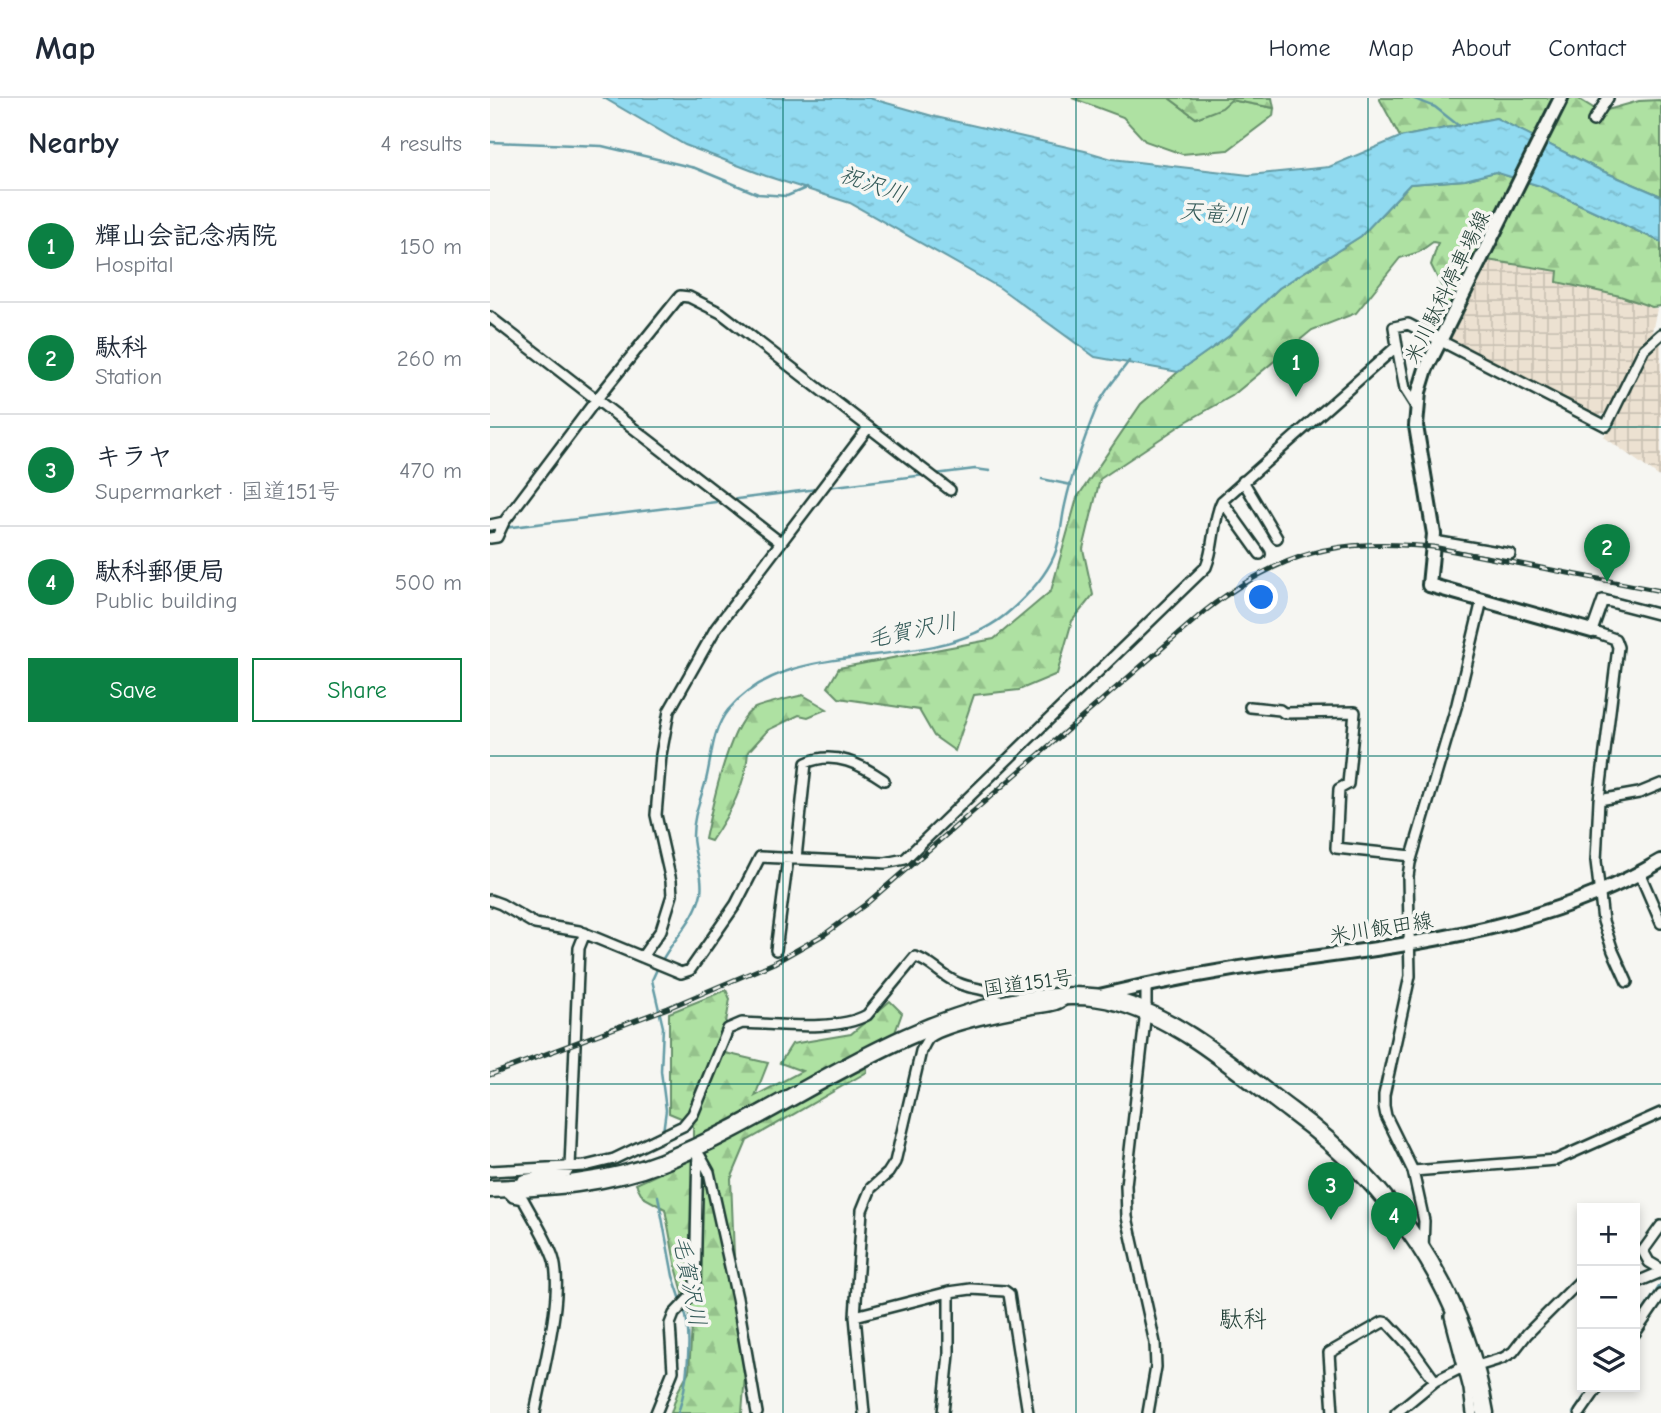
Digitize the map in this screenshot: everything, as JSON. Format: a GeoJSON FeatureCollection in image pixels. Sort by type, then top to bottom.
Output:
{"type":"FeatureCollection","features":[{"type":"Feature","properties":{"kind":"highway","name":"国道151号"},"geometry":{"type":"LineString","coordinates":[[505,1189],[600,1181],[699,1151],[909,1035],[947,1020],[1001,1004],[1070,995],[1096,997],[1146,1011],[1183,1031],[1317,1130],[1347,1156],[1396,1210],[1423,1249],[1453,1307],[1485,1413]]}},
{"type":"Feature","properties":{"kind":"main road","name":"米川駄科停車場線"},"geometry":{"type":"LineString","coordinates":[[1561,99],[1426,369],[1419,393],[1416,426],[1434,541],[1429,585],[1592,631]]}},
{"type":"Feature","properties":{"kind":"main road","name":"米川飯田線"},"geometry":{"type":"LineString","coordinates":[[1096,997],[1230,969],[1408,945],[1525,918],[1598,893],[1661,861]]}},
{"type":"Feature","properties":{"kind":"street"},"geometry":{"type":"LineString","coordinates":[[1594,121],[1608,98]]}},
{"type":"Feature","properties":{"kind":"street"},"geometry":{"type":"LineString","coordinates":[[490,524],[499,530],[596,400],[676,299],[684,296],[713,307],[950,490]]}},
{"type":"Feature","properties":{"kind":"street"},"geometry":{"type":"LineString","coordinates":[[490,317],[780,542]]}},
{"type":"Feature","properties":{"kind":"street"},"geometry":{"type":"LineString","coordinates":[[1417,408],[1405,389],[1394,327],[1408,324],[1606,426],[1644,349],[1661,334]]}},
{"type":"Feature","properties":{"kind":"street"},"geometry":{"type":"LineString","coordinates":[[490,900],[535,924],[585,933],[681,973],[690,970],[698,960],[736,904],[760,857],[885,863],[905,859],[1206,567],[1210,558],[1217,512],[1222,501],[1397,346]]}},
{"type":"Feature","properties":{"kind":"street"},"geometry":{"type":"LineString","coordinates":[[645,959],[661,930],[672,895],[656,815],[669,711],[716,628],[869,428]]}},
{"type":"Feature","properties":{"kind":"street"},"geometry":{"type":"LineString","coordinates":[[1243,481],[1277,538]]}},
{"type":"Feature","properties":{"kind":"street"},"geometry":{"type":"LineString","coordinates":[[1222,501],[1261,554]]}},
{"type":"Feature","properties":{"kind":"street"},"geometry":{"type":"LineString","coordinates":[[1434,541],[1510,554]]}},
{"type":"Feature","properties":{"kind":"street"},"geometry":{"type":"LineString","coordinates":[[1423,1249],[1424,1221],[1413,1171],[1386,1116],[1384,1095],[1410,976],[1408,876],[1457,704],[1482,600]]}},
{"type":"Feature","properties":{"kind":"street"},"geometry":{"type":"LineString","coordinates":[[1627,982],[1606,932],[1595,861],[1599,800],[1618,647],[1615,639],[1592,631],[1603,600],[1661,615]]}},
{"type":"Feature","properties":{"kind":"street"},"geometry":{"type":"LineString","coordinates":[[1250,707],[1280,710],[1284,713],[1355,712],[1348,784],[1339,789],[1336,848],[1412,856]]}},
{"type":"Feature","properties":{"kind":"street"},"geometry":{"type":"LineString","coordinates":[[776,950],[806,763],[840,759],[862,765],[884,780]]}},
{"type":"Feature","properties":{"kind":"street"},"geometry":{"type":"LineString","coordinates":[[1599,800],[1639,793],[1661,785]]}},
{"type":"Feature","properties":{"kind":"street"},"geometry":{"type":"LineString","coordinates":[[1640,874],[1661,923]]}},
{"type":"Feature","properties":{"kind":"street"},"geometry":{"type":"LineString","coordinates":[[535,1413],[556,1303],[557,1276],[553,1257],[523,1199],[513,1197],[505,1189],[523,1180],[567,1172],[570,1167],[579,948],[585,933]]}},
{"type":"Feature","properties":{"kind":"street"},"geometry":{"type":"LineString","coordinates":[[490,1171],[585,1166],[614,1159],[677,1129],[693,1114],[728,1029],[742,1023],[840,1025],[860,1019],[867,1015],[915,957],[957,983],[992,992],[1001,1004]]}},
{"type":"Feature","properties":{"kind":"street"},"geometry":{"type":"LineString","coordinates":[[1146,985],[1146,1011],[1126,1185],[1127,1217],[1155,1343],[1156,1367],[1148,1413]]}},
{"type":"Feature","properties":{"kind":"street"},"geometry":{"type":"LineString","coordinates":[[864,1413],[855,1316],[862,1210],[871,1188],[895,1162],[925,1042],[931,1036],[973,1022],[1060,1005],[1070,995]]}},
{"type":"Feature","properties":{"kind":"street"},"geometry":{"type":"LineString","coordinates":[[1413,1171],[1556,1160],[1661,1113]]}},
{"type":"Feature","properties":{"kind":"street"},"geometry":{"type":"LineString","coordinates":[[656,1413],[673,1371],[670,1324],[674,1314],[695,1292],[699,1151]]}},
{"type":"Feature","properties":{"kind":"street"},"geometry":{"type":"LineString","coordinates":[[699,1151],[712,1184],[737,1298],[757,1413]]}},
{"type":"Feature","properties":{"kind":"street"},"geometry":{"type":"LineString","coordinates":[[1661,1226],[1643,1251],[1648,1262],[1661,1270]]}},
{"type":"Feature","properties":{"kind":"street"},"geometry":{"type":"LineString","coordinates":[[1640,1280],[1661,1270]]}},
{"type":"Feature","properties":{"kind":"street"},"geometry":{"type":"LineString","coordinates":[[1396,1413],[1435,1381],[1470,1366],[1503,1358],[1513,1352],[1527,1334],[1577,1284]]}},
{"type":"Feature","properties":{"kind":"street"},"geometry":{"type":"LineString","coordinates":[[855,1316],[949,1292],[971,1289],[1005,1291],[1009,1294],[1028,1413]]}},
{"type":"Feature","properties":{"kind":"street"},"geometry":{"type":"LineString","coordinates":[[943,1413],[949,1354],[949,1292]]}},
{"type":"Feature","properties":{"kind":"street"},"geometry":{"type":"LineString","coordinates":[[1638,1329],[1661,1295]]}},
{"type":"Feature","properties":{"kind":"street"},"geometry":{"type":"LineString","coordinates":[[1333,1413],[1329,1353],[1383,1322],[1388,1322],[1412,1349],[1435,1381]]}},
{"type":"Feature","properties":{"kind":"street"},"geometry":{"type":"LineString","coordinates":[[1470,1366],[1472,1413]]}},
{"type":"Feature","properties":{"kind":"street"},"geometry":{"type":"LineString","coordinates":[[1580,1413],[1595,1392]]}},
{"type":"Feature","properties":{"kind":"shaded area"},"geometry":{"type":"Polygon","coordinates":[[[1487,260],[1558,271],[1557,282],[1620,296],[1657,309],[1651,336],[1635,351],[1635,358],[1606,414],[1597,415],[1451,340],[1449,335],[1487,260]]]}},
{"type":"Feature","properties":{"kind":"shaded area"},"geometry":{"type":"Polygon","coordinates":[[[1661,340],[1661,478],[1604,437],[1649,350],[1661,340]]]}},
{"type":"Feature","properties":{"kind":"green space"},"geometry":{"type":"Polygon","coordinates":[[[1072,98],[1169,98],[1196,118],[1230,100],[1274,108],[1273,116],[1228,150],[1182,154],[1145,141],[1123,117],[1072,98]]]}},
{"type":"Feature","properties":{"kind":"green space"},"geometry":{"type":"Polygon","coordinates":[[[1169,98],[1272,98],[1274,108],[1231,100],[1222,108],[1196,118],[1169,98]]]}},
{"type":"Feature","properties":{"kind":"green space"},"geometry":{"type":"Polygon","coordinates":[[[1379,98],[1577,98],[1600,112],[1639,101],[1659,100],[1661,196],[1600,170],[1496,118],[1400,137],[1379,98]]]}},
{"type":"Feature","properties":{"kind":"green space"},"geometry":{"type":"Polygon","coordinates":[[[1495,172],[1540,186],[1661,242],[1661,306],[1652,307],[1620,296],[1557,282],[1558,271],[1487,260],[1480,254],[1436,332],[1433,330],[1443,289],[1431,265],[1438,243],[1433,242],[1419,252],[1400,258],[1356,313],[1312,330],[1232,396],[1184,423],[1100,479],[1083,549],[1093,595],[1072,621],[1057,674],[1019,690],[974,695],[955,751],[934,736],[919,710],[839,698],[828,687],[839,668],[994,639],[1051,591],[1077,498],[1141,404],[1178,372],[1229,336],[1279,288],[1361,236],[1410,184],[1465,180],[1495,172]]]}},
{"type":"Feature","properties":{"kind":"green space"},"geometry":{"type":"Polygon","coordinates":[[[803,695],[827,709],[808,717],[799,715],[768,730],[748,752],[744,776],[725,820],[711,841],[705,839],[722,768],[737,730],[746,716],[760,706],[803,695]]]}},
{"type":"Feature","properties":{"kind":"green space"},"geometry":{"type":"Polygon","coordinates":[[[726,990],[730,999],[721,1052],[768,1063],[755,1096],[802,1071],[780,1063],[792,1044],[851,1034],[890,1001],[902,1013],[894,1035],[867,1047],[867,1072],[747,1141],[731,1179],[737,1331],[745,1375],[742,1413],[671,1413],[678,1391],[689,1371],[692,1326],[675,1263],[665,1209],[643,1197],[636,1184],[693,1158],[693,1123],[669,1113],[669,1013],[726,990]]]}},
{"type":"Feature","properties":{"kind":"water","name":"天竜川"},"geometry":{"type":"Polygon","coordinates":[[[604,98],[869,98],[936,117],[1112,159],[1249,175],[1329,167],[1400,137],[1496,118],[1600,170],[1661,196],[1661,242],[1540,186],[1495,172],[1465,180],[1410,184],[1361,236],[1279,288],[1229,336],[1178,372],[1095,357],[1000,288],[850,203],[766,176],[685,145],[604,98]]]}},
{"type":"Feature","properties":{"kind":"waterway"},"geometry":{"type":"LineString","coordinates":[[1412,98],[1435,107],[1459,126]]}},
{"type":"Feature","properties":{"kind":"waterway","name":"祝沢川"},"geometry":{"type":"LineString","coordinates":[[490,142],[602,146],[695,168],[758,194],[787,196],[806,188]]}},
{"type":"Feature","properties":{"kind":"waterway","name":"毛賀沢川"},"geometry":{"type":"LineString","coordinates":[[661,962],[694,912],[701,893],[701,878],[693,843],[694,821],[716,735],[728,710],[757,685],[790,670],[827,661],[944,644],[980,631],[1011,610],[1036,585],[1054,556],[1071,482],[1096,409],[1129,361]]}},
{"type":"Feature","properties":{"kind":"waterway"},"geometry":{"type":"LineString","coordinates":[[935,474],[975,469],[990,471]]}},
{"type":"Feature","properties":{"kind":"waterway"},"geometry":{"type":"LineString","coordinates":[[827,487],[925,475]]}},
{"type":"Feature","properties":{"kind":"waterway"},"geometry":{"type":"LineString","coordinates":[[1042,479],[1071,485]]}},
{"type":"Feature","properties":{"kind":"waterway"},"geometry":{"type":"LineString","coordinates":[[737,499],[817,489]]}},
{"type":"Feature","properties":{"kind":"waterway"},"geometry":{"type":"LineString","coordinates":[[504,528],[716,502]]}},
{"type":"Feature","properties":{"kind":"waterway","name":"毛賀沢川"},"geometry":{"type":"LineString","coordinates":[[658,967],[652,980],[663,1027],[661,1071],[666,1110],[663,1132]]}},
{"type":"Feature","properties":{"kind":"waterway","name":"毛賀沢川"},"geometry":{"type":"LineString","coordinates":[[658,1196],[673,1276],[682,1303]]}},
{"type":"Feature","properties":{"kind":"waterway"},"geometry":{"type":"LineString","coordinates":[[1640,1316],[1661,1284]]}},
{"type":"Feature","properties":{"kind":"waterway","name":"毛賀沢川"},"geometry":{"type":"LineString","coordinates":[[678,1413],[688,1361],[688,1333],[684,1309]]}},
{"type":"Feature","properties":{"kind":"waterway"},"geometry":{"type":"LineString","coordinates":[[1573,1413],[1588,1392]]}},
{"type":"Feature","properties":{"kind":"railway"},"geometry":{"type":"LineString","coordinates":[[490,1075],[668,1008],[774,963],[825,934],[866,904],[1205,611],[1260,574],[1286,562],[1339,547],[1433,547],[1661,591]]}},
{"type":"Feature","properties":{"kind":"place","name":"輝山会記念病院"},"geometry":{"type":"Point","coordinates":[1296,397]}},
{"type":"Feature","properties":{"kind":"place","name":"駄科"},"geometry":{"type":"Point","coordinates":[1607,582]}},
{"type":"Feature","properties":{"kind":"place","name":"キラヤ"},"geometry":{"type":"Point","coordinates":[1331,1220]}},
{"type":"Feature","properties":{"kind":"place","name":"駄科郵便局"},"geometry":{"type":"Point","coordinates":[1394,1250]}},
{"type":"Feature","properties":{"kind":"district","name":"駄科"},"geometry":{"type":"Point","coordinates":[1243,1319]}}]}
